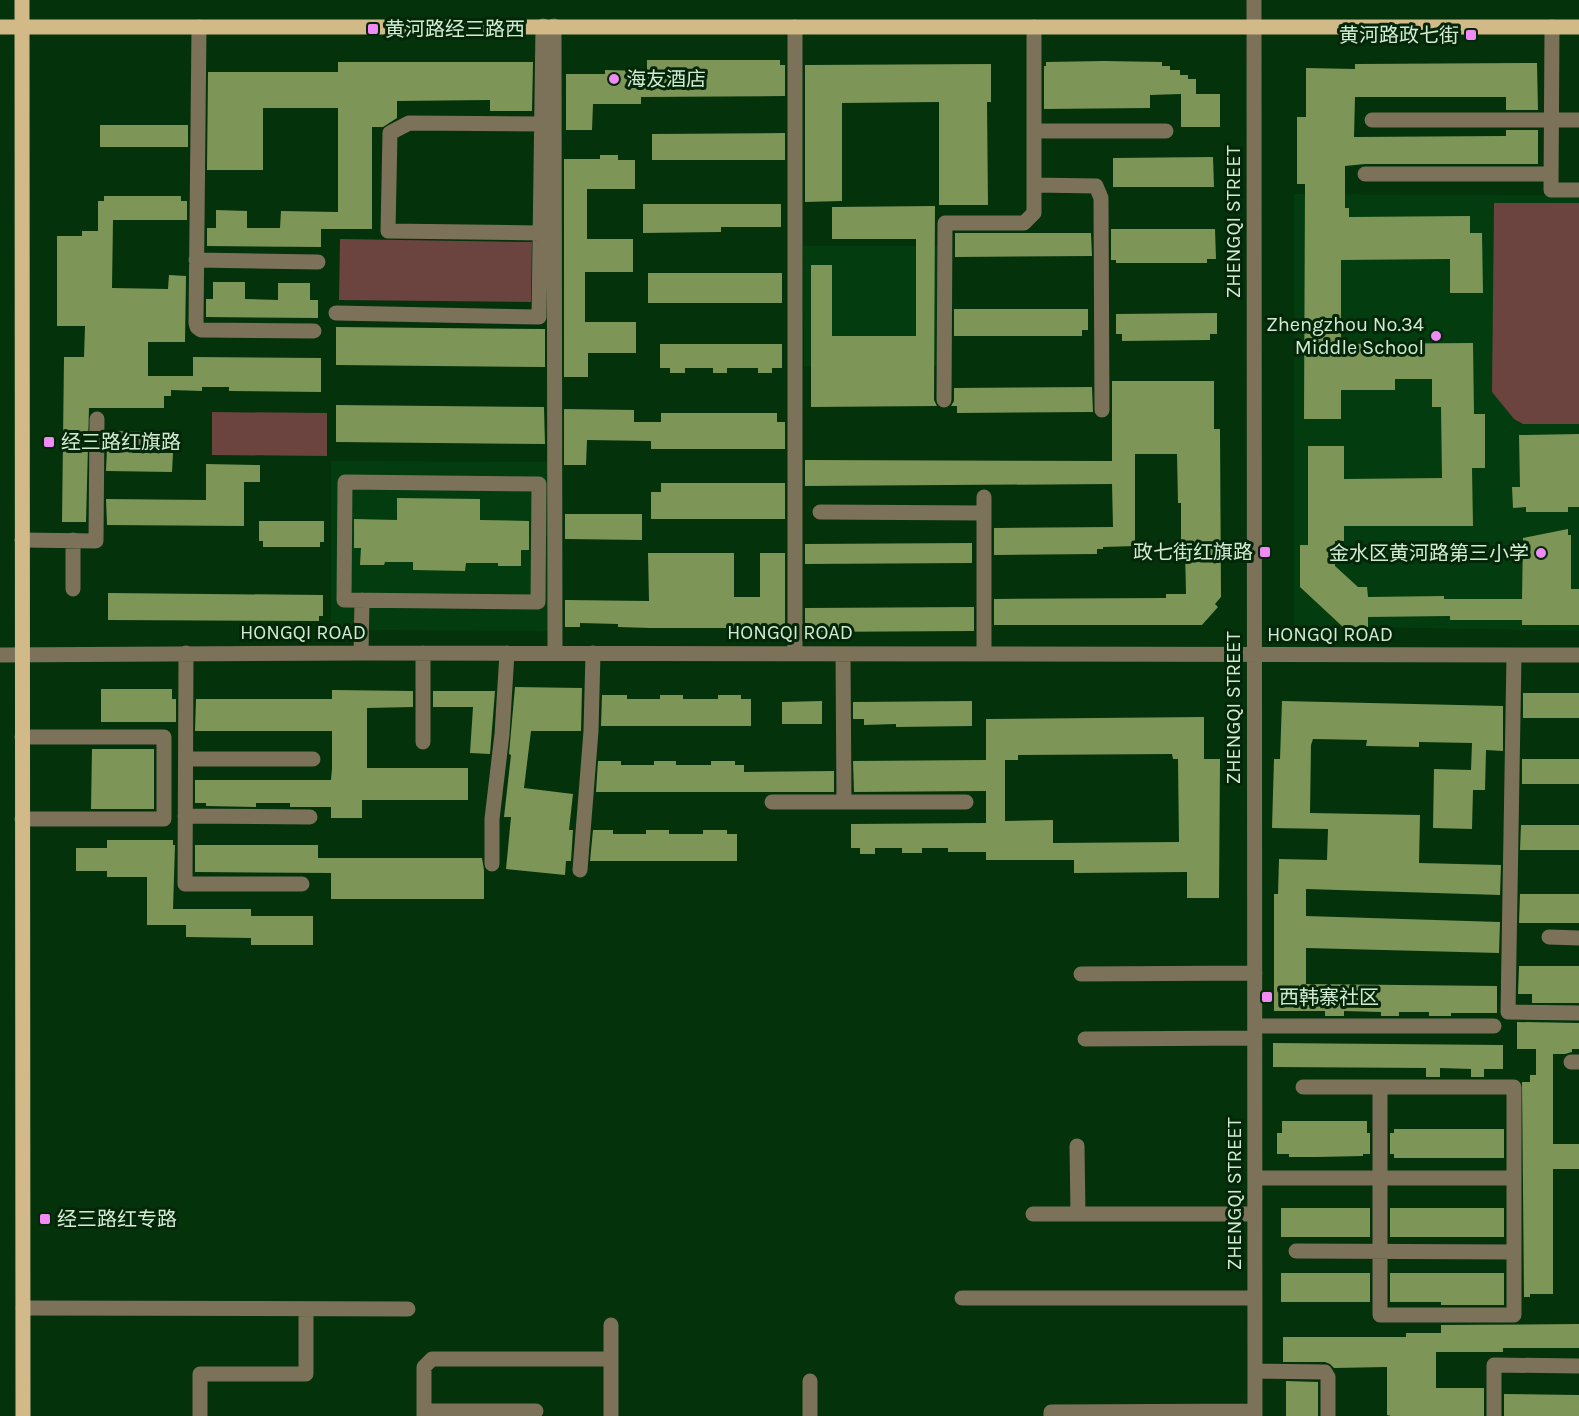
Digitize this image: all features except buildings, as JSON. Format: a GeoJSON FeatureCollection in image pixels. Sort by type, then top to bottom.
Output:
{"type":"FeatureCollection","features":[{"type":"Feature","properties":{"kind":"main road"},"geometry":{"type":"LineString","coordinates":[[22,0],[24,1416]]}},
{"type":"Feature","properties":{"kind":"main road"},"geometry":{"type":"LineString","coordinates":[[0,27],[1579,27]]}},
{"type":"Feature","properties":{"kind":"street","name":"ZHENGQI STREET"},"geometry":{"type":"LineString","coordinates":[[1254,0],[1255,1413]]}},
{"type":"Feature","properties":{"kind":"street"},"geometry":{"type":"LineString","coordinates":[[336,313],[539,316],[542,124],[548,26]]}},
{"type":"Feature","properties":{"kind":"street"},"geometry":{"type":"LineString","coordinates":[[548,26],[555,653]]}},
{"type":"Feature","properties":{"kind":"street"},"geometry":{"type":"LineString","coordinates":[[199,27],[197,327],[201,330],[314,331]]}},
{"type":"Feature","properties":{"kind":"street"},"geometry":{"type":"LineString","coordinates":[[795,27],[795,653]]}},
{"type":"Feature","properties":{"kind":"street"},"geometry":{"type":"LineString","coordinates":[[944,400],[945,223],[1024,223],[1034,213],[1034,27]]}},
{"type":"Feature","properties":{"kind":"street"},"geometry":{"type":"LineString","coordinates":[[1552,27],[1551,190],[1579,190]]}},
{"type":"Feature","properties":{"kind":"street"},"geometry":{"type":"LineString","coordinates":[[1372,120],[1579,120]]}},
{"type":"Feature","properties":{"kind":"street"},"geometry":{"type":"LineString","coordinates":[[540,233],[388,231],[389,155],[390,133],[409,123],[542,124]]}},
{"type":"Feature","properties":{"kind":"street"},"geometry":{"type":"LineString","coordinates":[[1034,131],[1166,131]]}},
{"type":"Feature","properties":{"kind":"street"},"geometry":{"type":"LineString","coordinates":[[1365,174],[1551,174]]}},
{"type":"Feature","properties":{"kind":"street"},"geometry":{"type":"LineString","coordinates":[[1034,185],[1084,185],[1096,186],[1099,189],[1101,198],[1102,410]]}},
{"type":"Feature","properties":{"kind":"street"},"geometry":{"type":"LineString","coordinates":[[196,261],[318,262]]}},
{"type":"Feature","properties":{"kind":"street"},"geometry":{"type":"LineString","coordinates":[[22,540],[96,541],[97,419]]}},
{"type":"Feature","properties":{"kind":"street"},"geometry":{"type":"LineString","coordinates":[[97,438],[161,439]]}},
{"type":"Feature","properties":{"kind":"street"},"geometry":{"type":"LineString","coordinates":[[345,482],[539,484],[538,602],[362,600],[344,600],[345,482]]}},
{"type":"Feature","properties":{"kind":"street"},"geometry":{"type":"LineString","coordinates":[[984,496],[984,654]]}},
{"type":"Feature","properties":{"kind":"street"},"geometry":{"type":"LineString","coordinates":[[820,512],[984,513]]}},
{"type":"Feature","properties":{"kind":"street"},"geometry":{"type":"LineString","coordinates":[[73,540],[73,589]]}},
{"type":"Feature","properties":{"kind":"street"},"geometry":{"type":"LineString","coordinates":[[361,653],[362,600]]}},
{"type":"Feature","properties":{"kind":"street"},"geometry":{"type":"LineString","coordinates":[[186,653],[185,884],[302,884]]}},
{"type":"Feature","properties":{"kind":"street"},"geometry":{"type":"LineString","coordinates":[[423,653],[423,742]]}},
{"type":"Feature","properties":{"kind":"street"},"geometry":{"type":"LineString","coordinates":[[492,864],[492,819],[502,734],[507,653]]}},
{"type":"Feature","properties":{"kind":"street"},"geometry":{"type":"LineString","coordinates":[[580,870],[591,731],[593,653]]}},
{"type":"Feature","properties":{"kind":"street","name":"HONGQI ROAD"},"geometry":{"type":"LineString","coordinates":[[0,655],[795,653],[1579,656]]}},
{"type":"Feature","properties":{"kind":"street"},"geometry":{"type":"LineString","coordinates":[[843,654],[844,802]]}},
{"type":"Feature","properties":{"kind":"street"},"geometry":{"type":"LineString","coordinates":[[1514,655],[1508,1012],[1579,1013]]}},
{"type":"Feature","properties":{"kind":"street"},"geometry":{"type":"LineString","coordinates":[[22,737],[164,737],[164,819],[22,819]]}},
{"type":"Feature","properties":{"kind":"street"},"geometry":{"type":"LineString","coordinates":[[186,759],[313,759]]}},
{"type":"Feature","properties":{"kind":"street"},"geometry":{"type":"LineString","coordinates":[[772,802],[966,802]]}},
{"type":"Feature","properties":{"kind":"street"},"geometry":{"type":"LineString","coordinates":[[185,816],[310,817]]}},
{"type":"Feature","properties":{"kind":"street"},"geometry":{"type":"LineString","coordinates":[[1549,937],[1579,938]]}},
{"type":"Feature","properties":{"kind":"street"},"geometry":{"type":"LineString","coordinates":[[1081,974],[1255,973]]}},
{"type":"Feature","properties":{"kind":"street"},"geometry":{"type":"LineString","coordinates":[[1085,1039],[1494,1026]]}},
{"type":"Feature","properties":{"kind":"street"},"geometry":{"type":"LineString","coordinates":[[1303,1087],[1380,1087],[1514,1087],[1514,1315],[1380,1315],[1380,1087]]}},
{"type":"Feature","properties":{"kind":"street"},"geometry":{"type":"LineString","coordinates":[[1077,1146],[1078,1214]]}},
{"type":"Feature","properties":{"kind":"street"},"geometry":{"type":"LineString","coordinates":[[1255,1178],[1514,1178]]}},
{"type":"Feature","properties":{"kind":"street"},"geometry":{"type":"LineString","coordinates":[[1034,1214],[1255,1214]]}},
{"type":"Feature","properties":{"kind":"street"},"geometry":{"type":"LineString","coordinates":[[1296,1251],[1514,1252]]}},
{"type":"Feature","properties":{"kind":"street"},"geometry":{"type":"LineString","coordinates":[[963,1298],[1255,1299]]}},
{"type":"Feature","properties":{"kind":"street"},"geometry":{"type":"LineString","coordinates":[[23,1308],[408,1309]]}},
{"type":"Feature","properties":{"kind":"street"},"geometry":{"type":"LineString","coordinates":[[200,1416],[200,1374],[306,1374],[306,1309]]}},
{"type":"Feature","properties":{"kind":"street"},"geometry":{"type":"LineString","coordinates":[[611,1325],[611,1416]]}},
{"type":"Feature","properties":{"kind":"street"},"geometry":{"type":"LineString","coordinates":[[536,1411],[424,1413],[424,1367],[432,1359],[611,1359]]}},
{"type":"Feature","properties":{"kind":"street"},"geometry":{"type":"LineString","coordinates":[[1494,1416],[1494,1365],[1579,1366]]}},
{"type":"Feature","properties":{"kind":"street"},"geometry":{"type":"LineString","coordinates":[[1255,1371],[1325,1372],[1328,1377],[1328,1416]]}},
{"type":"Feature","properties":{"kind":"street"},"geometry":{"type":"LineString","coordinates":[[810,1381],[810,1416]]}},
{"type":"Feature","properties":{"kind":"street"},"geometry":{"type":"LineString","coordinates":[[1051,1416],[1051,1412],[1255,1413]]}},
{"type":"Feature","properties":{"kind":"shaded area","name":"Zhengzhou No.34 Middle School"},"geometry":{"type":"Polygon","coordinates":[[[1294,194],[1579,195],[1579,631],[1294,626],[1294,194]]]}},
{"type":"Feature","properties":{"kind":"shaded area"},"geometry":{"type":"Polygon","coordinates":[[[1494,203],[1579,203],[1579,424],[1523,424],[1514,419],[1492,392],[1494,203]]]}},
{"type":"Feature","properties":{"kind":"shaded area"},"geometry":{"type":"Polygon","coordinates":[[[340,239],[532,242],[531,302],[339,300],[340,239]]]}},
{"type":"Feature","properties":{"kind":"shaded area"},"geometry":{"type":"Polygon","coordinates":[[[803,246],[937,246],[937,366],[804,366],[803,246]]]}},
{"type":"Feature","properties":{"kind":"shaded area"},"geometry":{"type":"Polygon","coordinates":[[[212,412],[327,413],[327,456],[212,455],[212,412]]]}},
{"type":"Feature","properties":{"kind":"shaded area"},"geometry":{"type":"Polygon","coordinates":[[[331,461],[548,462],[548,631],[331,630],[331,461]]]}},
{"type":"Feature","properties":{"kind":"place","name":"黄河路经三路西"},"geometry":{"type":"Point","coordinates":[373,29]}},
{"type":"Feature","properties":{"kind":"place","name":"黄河路政七街"},"geometry":{"type":"Point","coordinates":[1471,35]}},
{"type":"Feature","properties":{"kind":"place","name":"海友酒店"},"geometry":{"type":"Point","coordinates":[614,79]}},
{"type":"Feature","properties":{"kind":"place","name":"Zhengzhou No.34 Middle School"},"geometry":{"type":"Point","coordinates":[1436,336]}},
{"type":"Feature","properties":{"kind":"place","name":"经三路红旗路"},"geometry":{"type":"Point","coordinates":[49,442]}},
{"type":"Feature","properties":{"kind":"place","name":"政七街红旗路"},"geometry":{"type":"Point","coordinates":[1265,552]}},
{"type":"Feature","properties":{"kind":"place","name":"金水区黄河路第三小学"},"geometry":{"type":"Point","coordinates":[1541,553]}},
{"type":"Feature","properties":{"kind":"place","name":"西韩寨社区"},"geometry":{"type":"Point","coordinates":[1267,997]}},
{"type":"Feature","properties":{"kind":"place","name":"经三路红专路"},"geometry":{"type":"Point","coordinates":[45,1219]}}]}
